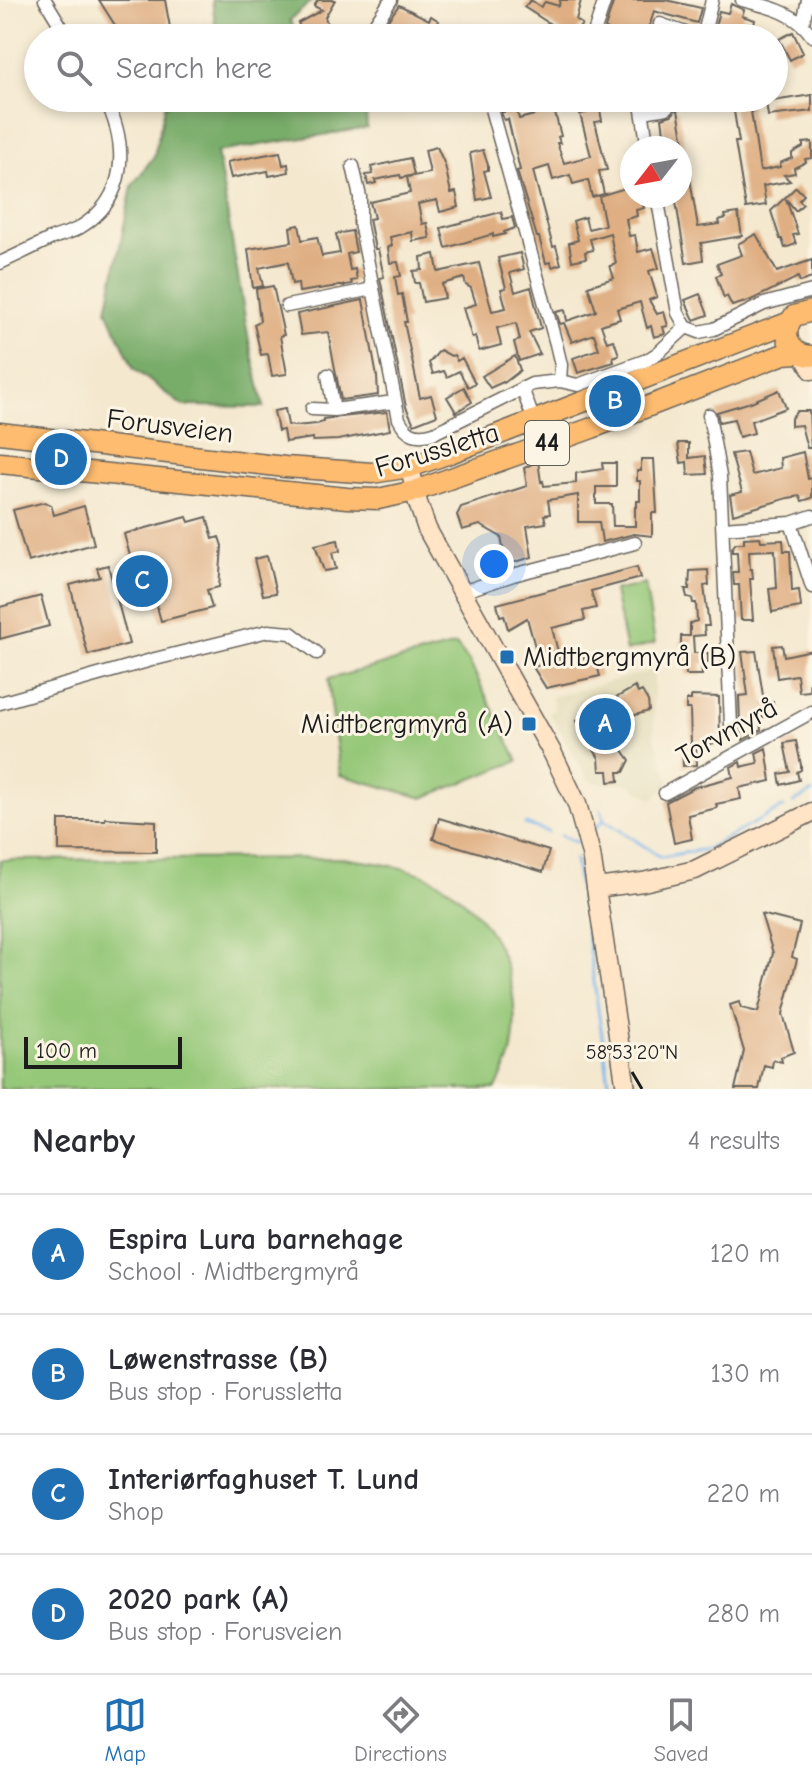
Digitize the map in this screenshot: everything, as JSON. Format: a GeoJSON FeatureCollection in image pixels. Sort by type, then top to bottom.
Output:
{"type":"FeatureCollection","features":[{"type":"Feature","properties":{"kind":"main road","name":"44"},"geometry":{"type":"LineString","coordinates":[[807,359],[788,343],[787,328],[800,313],[812,311]]}},
{"type":"Feature","properties":{"kind":"main road","name":"Forussletta"},"geometry":{"type":"LineString","coordinates":[[285,467],[372,473],[410,467],[790,322]]}},
{"type":"Feature","properties":{"kind":"main road","name":"Forussletta"},"geometry":{"type":"LineString","coordinates":[[218,484],[364,499],[387,498],[415,491],[784,354],[807,359]]}},
{"type":"Feature","properties":{"kind":"main road","name":"Forusveien"},"geometry":{"type":"LineString","coordinates":[[0,433],[285,467]]}},
{"type":"Feature","properties":{"kind":"main road","name":"Forusveien"},"geometry":{"type":"LineString","coordinates":[[0,463],[218,484]]}},
{"type":"Feature","properties":{"kind":"street"},"geometry":{"type":"LineString","coordinates":[[45,0],[60,24]]}},
{"type":"Feature","properties":{"kind":"street"},"geometry":{"type":"LineString","coordinates":[[375,24],[391,0]]}},
{"type":"Feature","properties":{"kind":"street"},"geometry":{"type":"LineString","coordinates":[[597,24],[605,0]]}},
{"type":"Feature","properties":{"kind":"street"},"geometry":{"type":"LineString","coordinates":[[705,24],[712,0]]}},
{"type":"Feature","properties":{"kind":"street"},"geometry":{"type":"LineString","coordinates":[[742,0],[776,9],[803,23],[812,36]]}},
{"type":"Feature","properties":{"kind":"street"},"geometry":{"type":"LineString","coordinates":[[803,23],[808,0]]}},
{"type":"Feature","properties":{"kind":"street"},"geometry":{"type":"LineString","coordinates":[[0,263],[77,229],[92,218],[112,193],[122,154],[118,126],[112,112]]}},
{"type":"Feature","properties":{"kind":"street"},"geometry":{"type":"LineString","coordinates":[[492,112],[556,344],[561,365],[560,381]]}},
{"type":"Feature","properties":{"kind":"street"},"geometry":{"type":"LineString","coordinates":[[643,112],[646,136]]}},
{"type":"Feature","properties":{"kind":"street"},"geometry":{"type":"LineString","coordinates":[[353,166],[360,197],[360,223],[394,402],[404,429],[411,434],[426,436],[542,381],[578,385],[647,360],[686,327]]}},
{"type":"Feature","properties":{"kind":"street"},"geometry":{"type":"LineString","coordinates":[[659,208],[678,313],[686,327],[699,332],[714,329],[764,304],[812,291]]}},
{"type":"Feature","properties":{"kind":"street"},"geometry":{"type":"LineString","coordinates":[[287,306],[373,289]]}},
{"type":"Feature","properties":{"kind":"street"},"geometry":{"type":"LineString","coordinates":[[328,375],[334,410]]}},
{"type":"Feature","properties":{"kind":"street"},"geometry":{"type":"LineString","coordinates":[[522,388],[534,421]]}},
{"type":"Feature","properties":{"kind":"street"},"geometry":{"type":"LineString","coordinates":[[312,409],[334,410],[394,402]]}},
{"type":"Feature","properties":{"kind":"street","name":"Torvmyrå"},"geometry":{"type":"LineString","coordinates":[[709,415],[720,476],[731,725]]}},
{"type":"Feature","properties":{"kind":"street"},"geometry":{"type":"LineString","coordinates":[[410,467],[427,529],[546,742],[577,804],[586,831],[596,888],[626,1089]]}},
{"type":"Feature","properties":{"kind":"street"},"geometry":{"type":"LineString","coordinates":[[723,528],[791,523],[812,516]]}},
{"type":"Feature","properties":{"kind":"street"},"geometry":{"type":"LineString","coordinates":[[791,523],[812,587]]}},
{"type":"Feature","properties":{"kind":"street"},"geometry":{"type":"LineString","coordinates":[[462,592],[486,582],[635,543]]}},
{"type":"Feature","properties":{"kind":"street"},"geometry":{"type":"LineString","coordinates":[[0,703],[268,631],[291,633],[317,653]]}},
{"type":"Feature","properties":{"kind":"street","name":"Torvmyrå"},"geometry":{"type":"LineString","coordinates":[[665,793],[812,712]]}},
{"type":"Feature","properties":{"kind":"street"},"geometry":{"type":"LineString","coordinates":[[596,888],[643,882],[695,870],[812,812]]}},
{"type":"Feature","properties":{"kind":"shaded area"},"geometry":{"type":"Polygon","coordinates":[[[654,670],[654,736],[670,783],[653,799],[626,783],[607,785],[590,781],[549,713],[555,709],[552,697],[654,670]]]}},
{"type":"Feature","properties":{"kind":"green space"},"geometry":{"type":"Polygon","coordinates":[[[212,0],[313,0],[290,20],[292,24],[215,24],[212,0]]]}},
{"type":"Feature","properties":{"kind":"green space"},"geometry":{"type":"Polygon","coordinates":[[[164,112],[366,112],[367,128],[217,152],[249,341],[264,407],[183,406],[134,369],[107,310],[132,186],[154,156],[164,112]]]}},
{"type":"Feature","properties":{"kind":"green space"},"geometry":{"type":"Polygon","coordinates":[[[645,584],[655,643],[626,651],[614,591],[645,584]]]}},
{"type":"Feature","properties":{"kind":"green space"},"geometry":{"type":"Polygon","coordinates":[[[456,645],[469,661],[518,761],[423,798],[340,775],[328,679],[456,645]]]}},
{"type":"Feature","properties":{"kind":"green space"},"geometry":{"type":"Polygon","coordinates":[[[342,858],[394,866],[431,878],[462,899],[492,935],[502,956],[514,1001],[511,1054],[496,1089],[0,1089],[0,860],[342,858]]]}},
{"type":"Feature","properties":{"kind":"building"},"geometry":{"type":"Polygon","coordinates":[[[99,0],[165,0],[169,24],[114,24],[99,0]]]}},
{"type":"Feature","properties":{"kind":"building"},"geometry":{"type":"Polygon","coordinates":[[[318,0],[335,0],[325,17],[327,24],[299,24],[322,10],[314,6],[318,0]]]}},
{"type":"Feature","properties":{"kind":"building"},"geometry":{"type":"Polygon","coordinates":[[[531,0],[541,7],[545,2],[559,6],[560,0],[581,0],[576,20],[582,24],[550,24],[524,7],[531,0]]]}},
{"type":"Feature","properties":{"kind":"building"},"geometry":{"type":"Polygon","coordinates":[[[614,0],[666,0],[701,8],[697,23],[654,11],[650,24],[606,24],[614,0]]]}},
{"type":"Feature","properties":{"kind":"building"},"geometry":{"type":"Polygon","coordinates":[[[731,4],[744,10],[742,16],[755,20],[754,24],[716,24],[719,11],[728,13],[731,4]]]}},
{"type":"Feature","properties":{"kind":"building"},"geometry":{"type":"Polygon","coordinates":[[[399,5],[429,20],[431,16],[439,21],[437,24],[386,23],[399,5]]]}},
{"type":"Feature","properties":{"kind":"building"},"geometry":{"type":"Polygon","coordinates":[[[793,32],[803,53],[790,60],[788,56],[788,34],[793,32]]]}},
{"type":"Feature","properties":{"kind":"building"},"geometry":{"type":"Polygon","coordinates":[[[812,95],[812,111],[768,116],[767,112],[788,112],[788,99],[812,95]]]}},
{"type":"Feature","properties":{"kind":"building"},"geometry":{"type":"Polygon","coordinates":[[[501,112],[517,112],[519,119],[534,115],[533,112],[555,112],[561,136],[558,137],[560,143],[557,143],[564,163],[591,156],[580,114],[600,112],[602,121],[595,122],[607,170],[599,171],[604,194],[592,197],[588,180],[573,184],[570,175],[553,180],[549,166],[533,171],[553,247],[556,246],[561,264],[552,267],[551,262],[546,263],[537,237],[517,171],[520,170],[508,119],[504,120],[501,112]]]}},
{"type":"Feature","properties":{"kind":"building"},"geometry":{"type":"Polygon","coordinates":[[[678,112],[683,136],[664,136],[662,118],[678,112]]]}},
{"type":"Feature","properties":{"kind":"building"},"geometry":{"type":"Polygon","coordinates":[[[734,112],[751,112],[760,171],[780,167],[780,163],[792,158],[792,153],[803,147],[803,143],[812,142],[812,158],[805,159],[806,162],[794,168],[795,173],[784,175],[790,181],[763,186],[766,205],[746,208],[735,142],[739,142],[734,112]]]}},
{"type":"Feature","properties":{"kind":"building"},"geometry":{"type":"Polygon","coordinates":[[[437,147],[445,165],[451,193],[456,192],[459,207],[440,212],[437,200],[418,204],[422,224],[427,223],[430,238],[413,241],[412,232],[390,237],[392,246],[388,247],[390,263],[398,262],[401,276],[395,277],[398,295],[402,294],[407,322],[404,322],[420,398],[431,395],[437,415],[414,424],[406,407],[380,278],[384,277],[369,219],[374,218],[370,202],[410,193],[407,177],[430,173],[425,150],[437,147]]]}},
{"type":"Feature","properties":{"kind":"building"},"geometry":{"type":"Polygon","coordinates":[[[483,150],[488,165],[488,170],[484,171],[491,197],[477,200],[470,153],[483,150]]]}},
{"type":"Feature","properties":{"kind":"building"},"geometry":{"type":"Polygon","coordinates":[[[280,152],[283,165],[288,164],[289,172],[269,176],[268,171],[231,178],[227,162],[280,152]]]}},
{"type":"Feature","properties":{"kind":"building"},"geometry":{"type":"Polygon","coordinates":[[[410,158],[414,175],[375,180],[376,183],[368,185],[366,175],[373,174],[371,167],[410,158]]]}},
{"type":"Feature","properties":{"kind":"building"},"geometry":{"type":"Polygon","coordinates":[[[796,187],[804,195],[799,200],[803,204],[796,211],[786,199],[798,234],[793,235],[796,244],[785,248],[771,211],[796,187]]]}},
{"type":"Feature","properties":{"kind":"building"},"geometry":{"type":"Polygon","coordinates":[[[620,190],[620,208],[644,208],[636,210],[637,216],[626,219],[629,236],[635,235],[638,252],[653,248],[659,268],[649,271],[657,297],[649,300],[657,314],[664,312],[668,326],[663,327],[665,334],[654,337],[651,326],[647,328],[640,302],[617,309],[620,319],[601,325],[607,342],[613,340],[619,355],[613,357],[614,362],[578,373],[573,358],[599,349],[594,334],[572,342],[556,312],[565,310],[567,321],[596,311],[588,286],[614,278],[610,266],[616,264],[610,233],[590,239],[593,250],[585,252],[586,258],[572,261],[569,243],[578,240],[573,221],[585,217],[588,229],[605,225],[599,196],[620,190]]]}},
{"type":"Feature","properties":{"kind":"building"},"geometry":{"type":"Polygon","coordinates":[[[692,191],[698,227],[720,224],[719,220],[726,218],[725,215],[738,213],[742,236],[701,243],[703,260],[686,263],[677,208],[692,208],[692,191]]]}},
{"type":"Feature","properties":{"kind":"building"},"geometry":{"type":"Polygon","coordinates":[[[501,212],[503,219],[512,217],[515,228],[505,234],[493,237],[493,234],[446,248],[441,228],[501,212]]]}},
{"type":"Feature","properties":{"kind":"building"},"geometry":{"type":"Polygon","coordinates":[[[299,225],[302,240],[317,237],[322,256],[340,253],[336,234],[352,231],[356,252],[347,254],[350,270],[355,269],[357,280],[351,281],[352,284],[299,292],[298,283],[292,284],[288,262],[259,268],[263,286],[253,288],[248,249],[292,242],[290,227],[299,225]]]}},
{"type":"Feature","properties":{"kind":"building"},"geometry":{"type":"Polygon","coordinates":[[[756,234],[777,272],[812,260],[812,278],[800,282],[798,277],[732,306],[727,296],[724,298],[716,276],[721,274],[717,264],[742,255],[738,244],[756,234]]]}},
{"type":"Feature","properties":{"kind":"building"},"geometry":{"type":"Polygon","coordinates":[[[520,253],[524,269],[510,273],[515,292],[531,287],[541,328],[529,332],[540,354],[519,361],[514,342],[520,340],[516,323],[497,328],[501,345],[479,351],[463,308],[476,304],[464,278],[442,284],[445,298],[423,302],[419,283],[415,283],[413,271],[422,270],[421,257],[435,254],[438,272],[479,263],[492,311],[506,308],[501,289],[506,288],[498,258],[520,253]]]}},
{"type":"Feature","properties":{"kind":"building"},"geometry":{"type":"Polygon","coordinates":[[[273,286],[284,335],[280,336],[287,374],[272,376],[268,354],[261,355],[254,324],[260,321],[256,289],[273,286]]]}},
{"type":"Feature","properties":{"kind":"building"},"geometry":{"type":"Polygon","coordinates":[[[700,294],[708,315],[694,320],[685,300],[700,294]]]}},
{"type":"Feature","properties":{"kind":"building"},"geometry":{"type":"Polygon","coordinates":[[[363,300],[378,395],[341,400],[328,332],[301,335],[297,314],[363,300]]]}},
{"type":"Feature","properties":{"kind":"building"},"geometry":{"type":"Polygon","coordinates":[[[440,350],[454,355],[457,361],[462,358],[475,383],[468,387],[459,371],[447,377],[444,371],[433,374],[429,363],[440,350]]]}},
{"type":"Feature","properties":{"kind":"building"},"geometry":{"type":"Polygon","coordinates":[[[515,356],[520,370],[504,383],[490,388],[482,376],[515,356]]]}},
{"type":"Feature","properties":{"kind":"building"},"geometry":{"type":"Polygon","coordinates":[[[464,387],[472,402],[456,412],[447,397],[464,387]]]}},
{"type":"Feature","properties":{"kind":"building"},"geometry":{"type":"Polygon","coordinates":[[[779,390],[786,408],[751,421],[754,433],[739,437],[734,419],[719,422],[717,412],[779,390]]]}},
{"type":"Feature","properties":{"kind":"building"},"geometry":{"type":"Polygon","coordinates":[[[285,409],[288,425],[294,426],[317,424],[323,419],[387,412],[390,430],[338,440],[313,441],[313,438],[285,442],[283,430],[278,431],[274,411],[285,409]]]}},
{"type":"Feature","properties":{"kind":"building"},"geometry":{"type":"Polygon","coordinates":[[[797,411],[809,411],[811,448],[807,448],[801,425],[791,426],[791,418],[797,411]]]}},
{"type":"Feature","properties":{"kind":"building"},"geometry":{"type":"Polygon","coordinates":[[[678,443],[689,443],[689,458],[705,456],[707,474],[688,475],[687,462],[681,463],[678,443]]]}},
{"type":"Feature","properties":{"kind":"building"},"geometry":{"type":"Polygon","coordinates":[[[746,452],[752,475],[781,468],[780,458],[803,452],[808,479],[812,478],[812,498],[802,501],[800,496],[788,498],[733,514],[730,495],[742,492],[731,454],[746,452]]]}},
{"type":"Feature","properties":{"kind":"building"},"geometry":{"type":"Polygon","coordinates":[[[641,459],[654,459],[657,513],[652,513],[652,536],[634,534],[602,542],[599,522],[578,522],[578,495],[548,500],[550,514],[544,515],[546,523],[527,526],[532,557],[506,565],[501,537],[480,525],[462,530],[457,515],[461,507],[527,486],[524,468],[538,461],[544,486],[576,483],[576,473],[603,469],[602,463],[616,463],[616,487],[596,487],[596,504],[612,504],[613,526],[635,526],[635,507],[640,501],[637,471],[641,471],[641,459]]]}},
{"type":"Feature","properties":{"kind":"building"},"geometry":{"type":"Polygon","coordinates":[[[45,502],[51,505],[54,515],[84,506],[94,544],[28,562],[13,510],[45,502]]]}},
{"type":"Feature","properties":{"kind":"building"},"geometry":{"type":"Polygon","coordinates":[[[187,517],[189,522],[207,517],[213,539],[219,537],[222,546],[219,587],[207,590],[212,608],[161,621],[150,581],[142,583],[138,569],[134,570],[124,534],[187,517]]]}},
{"type":"Feature","properties":{"kind":"building"},"geometry":{"type":"Polygon","coordinates":[[[760,537],[761,541],[783,540],[784,551],[790,551],[792,591],[799,590],[801,607],[772,612],[769,589],[777,588],[775,550],[749,551],[753,620],[741,620],[739,585],[734,585],[733,572],[738,572],[737,552],[732,552],[732,548],[736,543],[744,543],[744,538],[760,537]]]}},
{"type":"Feature","properties":{"kind":"building"},"geometry":{"type":"Polygon","coordinates":[[[338,540],[340,551],[332,553],[336,569],[324,571],[315,545],[338,540]]]}},
{"type":"Feature","properties":{"kind":"building"},"geometry":{"type":"Polygon","coordinates":[[[267,556],[276,593],[263,595],[254,559],[267,556]]]}},
{"type":"Feature","properties":{"kind":"building"},"geometry":{"type":"Polygon","coordinates":[[[108,565],[129,644],[88,655],[70,585],[100,577],[97,568],[108,565]]]}},
{"type":"Feature","properties":{"kind":"building"},"geometry":{"type":"Polygon","coordinates":[[[637,567],[640,578],[591,591],[596,608],[583,611],[585,620],[552,628],[561,664],[594,655],[600,676],[546,688],[533,667],[540,665],[527,618],[508,629],[497,604],[637,567]]]}},
{"type":"Feature","properties":{"kind":"building"},"geometry":{"type":"Polygon","coordinates":[[[708,570],[709,585],[704,586],[709,626],[704,626],[705,635],[693,636],[694,653],[708,653],[708,663],[701,663],[702,675],[686,675],[685,647],[681,647],[681,636],[690,636],[690,623],[697,621],[696,603],[687,597],[685,589],[689,589],[690,571],[708,570]]]}},
{"type":"Feature","properties":{"kind":"building"},"geometry":{"type":"Polygon","coordinates":[[[41,596],[49,626],[0,639],[0,607],[41,596]]]}},
{"type":"Feature","properties":{"kind":"building"},"geometry":{"type":"Polygon","coordinates":[[[782,645],[784,656],[812,650],[809,691],[799,692],[797,675],[777,678],[773,646],[782,645]]]}},
{"type":"Feature","properties":{"kind":"building"},"geometry":{"type":"Polygon","coordinates":[[[756,651],[764,702],[773,702],[774,716],[760,717],[761,730],[743,740],[742,732],[738,732],[739,696],[748,695],[742,652],[756,651]]]}},
{"type":"Feature","properties":{"kind":"building"},"geometry":{"type":"Polygon","coordinates":[[[635,687],[638,693],[642,691],[648,701],[649,711],[625,718],[607,728],[630,760],[624,772],[618,772],[619,781],[609,782],[608,771],[600,771],[599,758],[576,721],[635,687]]]}},
{"type":"Feature","properties":{"kind":"building"},"geometry":{"type":"Polygon","coordinates":[[[691,696],[719,697],[720,742],[696,747],[697,765],[683,766],[682,745],[691,744],[690,709],[686,709],[686,700],[691,700],[691,696]]]}},
{"type":"Feature","properties":{"kind":"building"},"geometry":{"type":"Polygon","coordinates":[[[796,741],[801,765],[801,770],[797,772],[799,780],[781,785],[779,774],[790,772],[784,743],[796,741]]]}},
{"type":"Feature","properties":{"kind":"building"},"geometry":{"type":"Polygon","coordinates":[[[766,748],[771,781],[739,788],[741,799],[716,804],[717,808],[688,815],[692,839],[674,843],[666,802],[695,787],[733,777],[731,767],[740,762],[741,767],[758,763],[756,753],[766,748]]]}},
{"type":"Feature","properties":{"kind":"building"},"geometry":{"type":"Polygon","coordinates":[[[105,818],[156,821],[156,852],[59,851],[59,820],[105,818]]]}},
{"type":"Feature","properties":{"kind":"building"},"geometry":{"type":"Polygon","coordinates":[[[439,818],[549,851],[543,872],[433,839],[439,818]]]}},
{"type":"Feature","properties":{"kind":"building"},"geometry":{"type":"Polygon","coordinates":[[[761,914],[800,924],[792,957],[797,959],[783,1014],[794,1052],[781,1057],[782,1062],[773,1060],[772,1067],[764,1065],[759,1089],[735,1089],[744,1051],[730,1005],[739,1002],[741,1008],[758,1012],[773,953],[761,914]]]}},
{"type":"Feature","properties":{"kind":"waterway"},"geometry":{"type":"LineString","coordinates":[[793,803],[812,792]]}},
{"type":"Feature","properties":{"kind":"waterway"},"geometry":{"type":"LineString","coordinates":[[604,820],[661,857],[706,849],[784,807]]}},
{"type":"Feature","properties":{"kind":"waterway"},"geometry":{"type":"LineString","coordinates":[[594,829],[604,820],[601,810]]}},
{"type":"Feature","properties":{"kind":"waterway"},"geometry":{"type":"LineString","coordinates":[[525,824],[548,832]]}},
{"type":"Feature","properties":{"kind":"waterway"},"geometry":{"type":"LineString","coordinates":[[561,836],[576,842]]}},
{"type":"Feature","properties":{"kind":"waterway"},"geometry":{"type":"LineString","coordinates":[[575,859],[582,905]]}},
{"type":"Feature","properties":{"kind":"waterway"},"geometry":{"type":"LineString","coordinates":[[585,922],[610,1089]]}},
{"type":"Feature","properties":{"kind":"place","name":"Løwenstrasse (B)"},"geometry":{"type":"Point","coordinates":[615,401]}},
{"type":"Feature","properties":{"kind":"place","name":"2020 park (A)"},"geometry":{"type":"Point","coordinates":[61,459]}},
{"type":"Feature","properties":{"kind":"place","name":"Interiørfaghuset T. Lund"},"geometry":{"type":"Point","coordinates":[142,581]}},
{"type":"Feature","properties":{"kind":"place","name":"Midtbergmyrå (B)"},"geometry":{"type":"Point","coordinates":[507,657]}},
{"type":"Feature","properties":{"kind":"place","name":"Midtbergmyrå (A)"},"geometry":{"type":"Point","coordinates":[529,724]}},
{"type":"Feature","properties":{"kind":"place","name":"Espira Lura barnehage"},"geometry":{"type":"Point","coordinates":[605,724]}}]}
